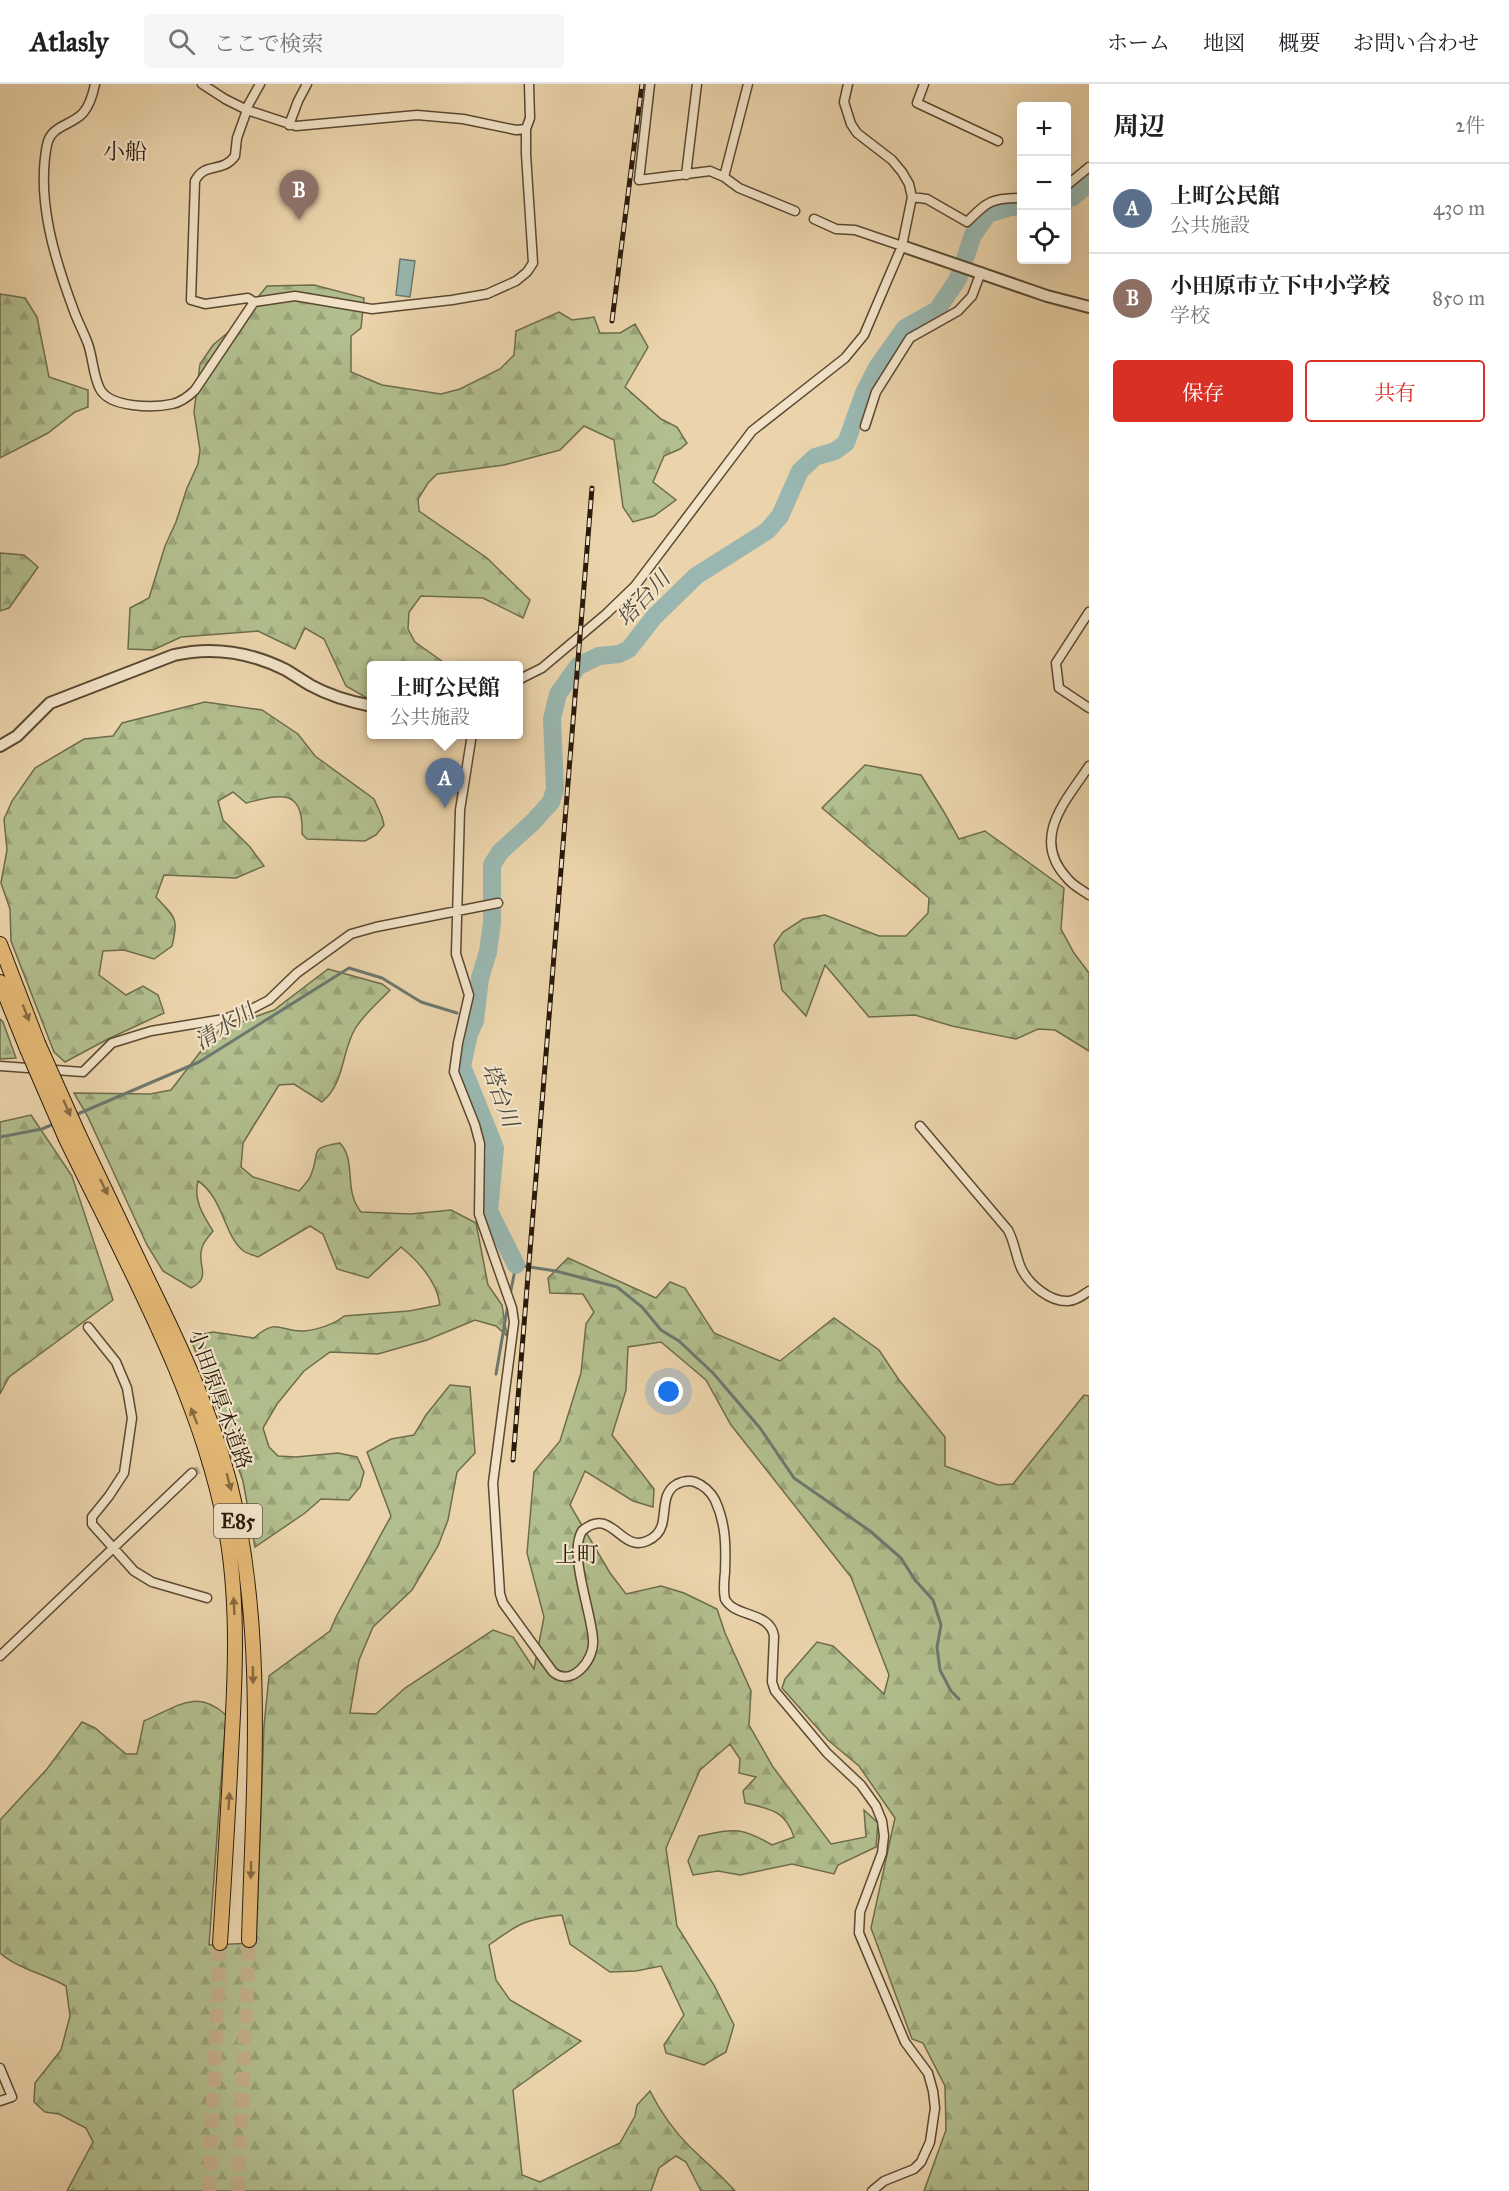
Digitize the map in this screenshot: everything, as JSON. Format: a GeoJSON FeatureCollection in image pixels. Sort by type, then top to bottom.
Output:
{"type":"FeatureCollection","features":[{"type":"Feature","properties":{"kind":"highway","name":"小田原厚木道路"},"geometry":{"type":"LineString","coordinates":[[0,944],[32,1046]]}},
{"type":"Feature","properties":{"kind":"highway","name":"小田原厚木道路"},"geometry":{"type":"LineString","coordinates":[[0,981],[32,1046],[180,1379],[204,1442],[217,1485],[232,1576],[235,1660],[220,1943]]}},
{"type":"Feature","properties":{"kind":"highway","name":"小田原厚木道路"},"geometry":{"type":"LineString","coordinates":[[72,1137],[167,1318],[191,1374],[212,1427],[241,1533],[247,1574],[255,1730],[249,1940]]}},
{"type":"Feature","properties":{"kind":"street"},"geometry":{"type":"LineString","coordinates":[[95,84],[89,104],[82,115],[55,130],[47,143],[45,202],[57,255],[74,311],[88,343],[100,388],[117,401],[127,405],[173,404],[187,398],[195,390],[254,302]]}},
{"type":"Feature","properties":{"kind":"street"},"geometry":{"type":"LineString","coordinates":[[202,84],[246,109],[296,126],[417,115],[463,119],[516,130],[526,129]]}},
{"type":"Feature","properties":{"kind":"street"},"geometry":{"type":"LineString","coordinates":[[260,84],[246,109],[237,138],[235,156],[225,166],[202,171],[195,181],[191,300],[205,304],[248,298],[254,302],[295,296],[372,309],[479,295],[516,281],[527,272],[533,263],[527,174],[526,129],[530,118],[529,84]]}},
{"type":"Feature","properties":{"kind":"street"},"geometry":{"type":"LineString","coordinates":[[289,124],[308,84]]}},
{"type":"Feature","properties":{"kind":"street"},"geometry":{"type":"LineString","coordinates":[[650,84],[639,180],[710,171],[724,177],[739,188],[795,211]]}},
{"type":"Feature","properties":{"kind":"street"},"geometry":{"type":"LineString","coordinates":[[686,175],[697,84]]}},
{"type":"Feature","properties":{"kind":"street"},"geometry":{"type":"LineString","coordinates":[[724,177],[748,84]]}},
{"type":"Feature","properties":{"kind":"street"},"geometry":{"type":"LineString","coordinates":[[523,679],[542,668],[606,614],[635,586],[753,431],[855,348],[864,335],[902,246],[912,197],[903,172],[892,160],[857,133],[851,124],[844,102],[849,84]]}},
{"type":"Feature","properties":{"kind":"street"},"geometry":{"type":"LineString","coordinates":[[924,84],[917,103],[998,141]]}},
{"type":"Feature","properties":{"kind":"street"},"geometry":{"type":"LineString","coordinates":[[1071,182],[1089,167]]}},
{"type":"Feature","properties":{"kind":"street"},"geometry":{"type":"LineString","coordinates":[[912,197],[927,199],[967,222],[984,205],[994,200],[1017,198]]}},
{"type":"Feature","properties":{"kind":"street"},"geometry":{"type":"LineString","coordinates":[[814,219],[836,229],[855,230],[1047,296],[1089,307]]}},
{"type":"Feature","properties":{"kind":"street"},"geometry":{"type":"LineString","coordinates":[[866,426],[876,392],[910,338],[958,311],[972,296],[978,271]]}},
{"type":"Feature","properties":{"kind":"street"},"geometry":{"type":"LineString","coordinates":[[1089,612],[1056,663],[1059,688],[1089,708]]}},
{"type":"Feature","properties":{"kind":"street"},"geometry":{"type":"LineString","coordinates":[[0,746],[17,736],[50,703],[174,655],[206,649],[255,657],[287,671],[325,693],[367,705]]}},
{"type":"Feature","properties":{"kind":"street"},"geometry":{"type":"LineString","coordinates":[[471,739],[460,810],[456,958],[470,995],[458,1043],[454,1072],[480,1144],[479,1214],[512,1308],[514,1322],[493,1483],[501,1599],[553,1672],[559,1677],[574,1675],[585,1665],[593,1643],[584,1598],[578,1545],[582,1531],[602,1522],[610,1525],[632,1542],[645,1542],[661,1528],[666,1499],[674,1485],[683,1481],[692,1481],[704,1487],[714,1498],[726,1533],[724,1595],[726,1602],[731,1608],[762,1619],[773,1629],[772,1682],[775,1691],[827,1753],[861,1785],[876,1806],[882,1821],[884,1836],[882,1853],[860,1911],[859,1933],[905,2042],[928,2073],[933,2091],[934,2108],[930,2142],[921,2162],[914,2169],[884,2181],[872,2191]]}},
{"type":"Feature","properties":{"kind":"street"},"geometry":{"type":"LineString","coordinates":[[1089,766],[1056,816],[1051,832],[1051,848],[1056,862],[1067,879],[1089,895]]}},
{"type":"Feature","properties":{"kind":"street"},"geometry":{"type":"LineString","coordinates":[[0,1066],[83,1072],[112,1043],[120,1040],[163,1029],[224,1019],[248,1011],[269,1000],[297,973],[351,934],[498,903]]}},
{"type":"Feature","properties":{"kind":"street"},"geometry":{"type":"LineString","coordinates":[[920,1126],[1008,1230],[1015,1243],[1022,1269],[1029,1280],[1040,1290],[1060,1300],[1070,1302],[1089,1291]]}},
{"type":"Feature","properties":{"kind":"street"},"geometry":{"type":"LineString","coordinates":[[88,1327],[116,1362],[127,1388],[132,1418],[124,1473],[92,1517],[92,1524],[134,1571],[152,1582],[207,1598]]}},
{"type":"Feature","properties":{"kind":"street"},"geometry":{"type":"LineString","coordinates":[[0,1656],[192,1473]]}},
{"type":"Feature","properties":{"kind":"street"},"geometry":{"type":"LineString","coordinates":[[0,2068],[12,2097],[0,2101]]}},
{"type":"Feature","properties":{"kind":"green space"},"geometry":{"type":"Polygon","coordinates":[[[314,285],[364,298],[361,328],[351,336],[351,372],[382,385],[441,394],[460,389],[500,369],[514,355],[516,331],[559,312],[572,320],[594,317],[600,333],[620,333],[635,324],[648,347],[625,387],[661,419],[677,427],[687,443],[664,456],[653,482],[676,500],[654,516],[633,522],[623,507],[614,440],[584,426],[560,450],[504,465],[437,474],[418,499],[419,511],[487,558],[530,600],[523,618],[483,598],[421,596],[409,612],[408,629],[415,642],[442,661],[367,661],[367,698],[346,686],[324,639],[305,628],[295,649],[258,631],[181,637],[153,650],[128,649],[130,608],[149,598],[165,546],[198,464],[200,450],[194,412],[200,364],[213,345],[231,330],[267,286],[314,285]]]}},
{"type":"Feature","properties":{"kind":"green space"},"geometry":{"type":"Polygon","coordinates":[[[0,294],[25,298],[37,317],[49,377],[88,390],[88,407],[75,412],[48,433],[0,458],[0,294]]]}},
{"type":"Feature","properties":{"kind":"green space"},"geometry":{"type":"Polygon","coordinates":[[[0,553],[24,555],[38,567],[9,608],[0,611],[0,553]]]}},
{"type":"Feature","properties":{"kind":"green space"},"geometry":{"type":"Polygon","coordinates":[[[205,702],[262,710],[298,734],[315,756],[374,799],[384,825],[376,835],[365,841],[307,839],[302,834],[299,808],[288,798],[270,798],[246,803],[233,792],[218,801],[223,820],[250,847],[264,866],[236,878],[164,875],[156,897],[174,918],[172,946],[154,959],[124,950],[103,951],[99,975],[126,995],[143,986],[158,995],[164,1013],[65,1062],[54,1052],[11,941],[10,909],[1,883],[7,850],[4,819],[12,801],[35,768],[84,739],[113,736],[122,723],[205,702]]]}},
{"type":"Feature","properties":{"kind":"green space"},"geometry":{"type":"Polygon","coordinates":[[[865,765],[921,775],[959,839],[985,831],[1064,888],[1061,929],[1074,953],[1089,973],[1089,1051],[1055,1030],[1038,1029],[1016,1039],[952,1026],[915,1015],[869,1017],[825,965],[806,1016],[782,990],[774,945],[783,932],[803,919],[825,915],[879,936],[906,936],[928,913],[929,898],[822,808],[865,765]]]}},
{"type":"Feature","properties":{"kind":"green space"},"geometry":{"type":"Polygon","coordinates":[[[328,969],[382,984],[390,990],[358,1024],[335,1086],[322,1102],[294,1084],[279,1085],[243,1143],[241,1167],[253,1177],[299,1191],[310,1177],[319,1149],[340,1143],[348,1159],[353,1195],[361,1212],[411,1214],[451,1210],[476,1223],[488,1285],[502,1305],[507,1336],[496,1326],[475,1320],[427,1340],[378,1354],[330,1352],[304,1371],[277,1404],[263,1428],[269,1447],[278,1456],[296,1457],[338,1453],[357,1457],[364,1472],[360,1487],[349,1500],[321,1499],[305,1513],[255,1547],[243,1481],[192,1342],[195,1336],[213,1332],[254,1338],[268,1328],[279,1327],[304,1331],[331,1324],[344,1316],[409,1311],[440,1305],[435,1288],[420,1265],[401,1247],[368,1278],[337,1269],[323,1234],[310,1226],[258,1257],[246,1253],[232,1237],[219,1207],[207,1188],[198,1181],[198,1201],[213,1231],[202,1248],[203,1275],[198,1284],[191,1288],[163,1271],[147,1245],[88,1117],[74,1093],[150,1094],[171,1090],[211,1038],[221,1029],[274,1010],[328,969]]]}},
{"type":"Feature","properties":{"kind":"green space"},"geometry":{"type":"Polygon","coordinates":[[[0,1019],[3,1022],[16,1058],[0,1059],[0,1019]]]}},
{"type":"Feature","properties":{"kind":"green space"},"geometry":{"type":"Polygon","coordinates":[[[31,1115],[72,1176],[113,1300],[9,1377],[0,1394],[0,1122],[31,1115]]]}},
{"type":"Feature","properties":{"kind":"green space"},"geometry":{"type":"Polygon","coordinates":[[[568,1258],[656,1298],[670,1282],[685,1288],[714,1333],[780,1361],[834,1318],[879,1350],[899,1380],[945,1437],[945,1466],[998,1485],[1013,1484],[1084,1395],[1089,1396],[1089,2191],[924,2191],[946,2130],[945,2086],[923,2043],[912,2039],[871,1928],[895,1818],[859,1766],[828,1740],[782,1688],[785,1679],[817,1642],[833,1646],[884,1694],[889,1675],[851,1577],[731,1425],[706,1380],[661,1342],[628,1347],[626,1390],[612,1435],[654,1489],[653,1507],[633,1501],[585,1471],[570,1505],[610,1573],[626,1594],[661,1586],[684,1593],[717,1609],[725,1633],[751,1691],[749,1725],[773,1767],[831,1844],[866,1837],[864,1810],[878,1823],[876,1847],[838,1865],[834,1874],[792,1864],[740,1875],[718,1871],[693,1875],[688,1861],[699,1836],[737,1831],[752,1835],[772,1845],[794,1837],[786,1821],[776,1812],[745,1803],[743,1791],[756,1777],[739,1773],[740,1759],[730,1744],[700,1770],[666,1848],[677,1926],[714,1985],[734,2025],[726,2052],[704,2065],[666,2053],[664,2045],[684,2015],[661,1966],[636,1971],[610,1972],[570,1944],[562,1915],[523,1923],[489,1945],[496,1980],[510,2000],[581,2041],[513,2090],[522,2175],[540,2182],[620,2143],[635,2116],[637,2105],[650,2091],[663,2114],[679,2135],[735,2191],[701,2191],[686,2162],[676,2156],[659,2168],[651,2191],[67,2191],[93,2142],[86,2128],[59,2114],[45,2112],[34,2102],[35,2083],[61,2050],[70,2016],[66,1986],[7,1959],[0,1953],[0,1820],[47,1769],[82,1722],[95,1728],[126,1754],[137,1754],[144,1721],[177,1706],[196,1701],[215,1707],[226,1715],[209,1945],[256,1943],[264,1726],[269,1676],[330,1631],[391,1516],[367,1452],[391,1439],[414,1435],[426,1415],[450,1385],[470,1387],[475,1453],[457,1472],[448,1520],[438,1546],[412,1590],[373,1627],[359,1660],[350,1713],[376,1714],[405,1688],[493,1630],[513,1637],[534,1669],[544,1617],[527,1553],[534,1472],[560,1441],[581,1373],[586,1324],[594,1312],[583,1294],[550,1293],[548,1278],[568,1258]]]}},
{"type":"Feature","properties":{"kind":"water"},"geometry":{"type":"Polygon","coordinates":[[[400,259],[415,261],[410,297],[396,295],[400,259]]]}},
{"type":"Feature","properties":{"kind":"waterway","name":"塔台川"},"geometry":{"type":"LineString","coordinates":[[1071,198],[1089,183]]}},
{"type":"Feature","properties":{"kind":"waterway","name":"塔台川"},"geometry":{"type":"LineString","coordinates":[[516,1265],[489,1211],[495,1148],[462,1066],[469,1034],[475,1021],[480,978],[488,952],[492,922],[492,865],[500,852],[551,802],[555,789],[552,719],[558,694],[578,666],[599,656],[619,654],[629,649],[654,617],[696,576],[767,531],[780,516],[800,471],[815,457],[835,451],[846,443],[864,393],[878,366],[905,328],[937,310],[958,279],[973,235],[988,214],[1017,206]]}},
{"type":"Feature","properties":{"kind":"waterway","name":"清水川"},"geometry":{"type":"LineString","coordinates":[[73,1116],[199,1062],[349,968],[382,978],[421,1002],[457,1013]]}},
{"type":"Feature","properties":{"kind":"waterway","name":"清水川"},"geometry":{"type":"LineString","coordinates":[[469,1019],[475,1021]]}},
{"type":"Feature","properties":{"kind":"waterway","name":"清水川"},"geometry":{"type":"LineString","coordinates":[[0,1137],[42,1129],[56,1123]]}},
{"type":"Feature","properties":{"kind":"waterway"},"geometry":{"type":"LineString","coordinates":[[510,1295],[516,1265],[556,1271],[617,1287],[642,1307],[661,1330],[679,1341],[713,1373],[760,1428],[794,1478],[870,1531],[901,1558],[915,1580],[933,1600],[941,1625],[937,1647],[940,1670],[951,1691],[959,1699]]}},
{"type":"Feature","properties":{"kind":"waterway","name":"塔台川"},"geometry":{"type":"LineString","coordinates":[[496,1374],[508,1304]]}},
{"type":"Feature","properties":{"kind":"tunnel"},"geometry":{"type":"LineString","coordinates":[[192,1473],[245,1447]]}},
{"type":"Feature","properties":{"kind":"tunnel"},"geometry":{"type":"LineString","coordinates":[[238,2191],[249,1940]]}},
{"type":"Feature","properties":{"kind":"tunnel"},"geometry":{"type":"LineString","coordinates":[[209,2191],[220,1943]]}},
{"type":"Feature","properties":{"kind":"railway"},"geometry":{"type":"LineString","coordinates":[[612,321],[642,84]]}},
{"type":"Feature","properties":{"kind":"railway"},"geometry":{"type":"LineString","coordinates":[[513,1460],[592,488]]}},
{"type":"Feature","properties":{"kind":"place","name":"小田原市立下中小学校"},"geometry":{"type":"Point","coordinates":[299,220]}},
{"type":"Feature","properties":{"kind":"place","name":"上町公民館"},"geometry":{"type":"Point","coordinates":[445,808]}},
{"type":"Feature","properties":{"kind":"district","name":"小船"},"geometry":{"type":"Point","coordinates":[125,151]}},
{"type":"Feature","properties":{"kind":"district","name":"上町"},"geometry":{"type":"Point","coordinates":[577,1554]}}]}
